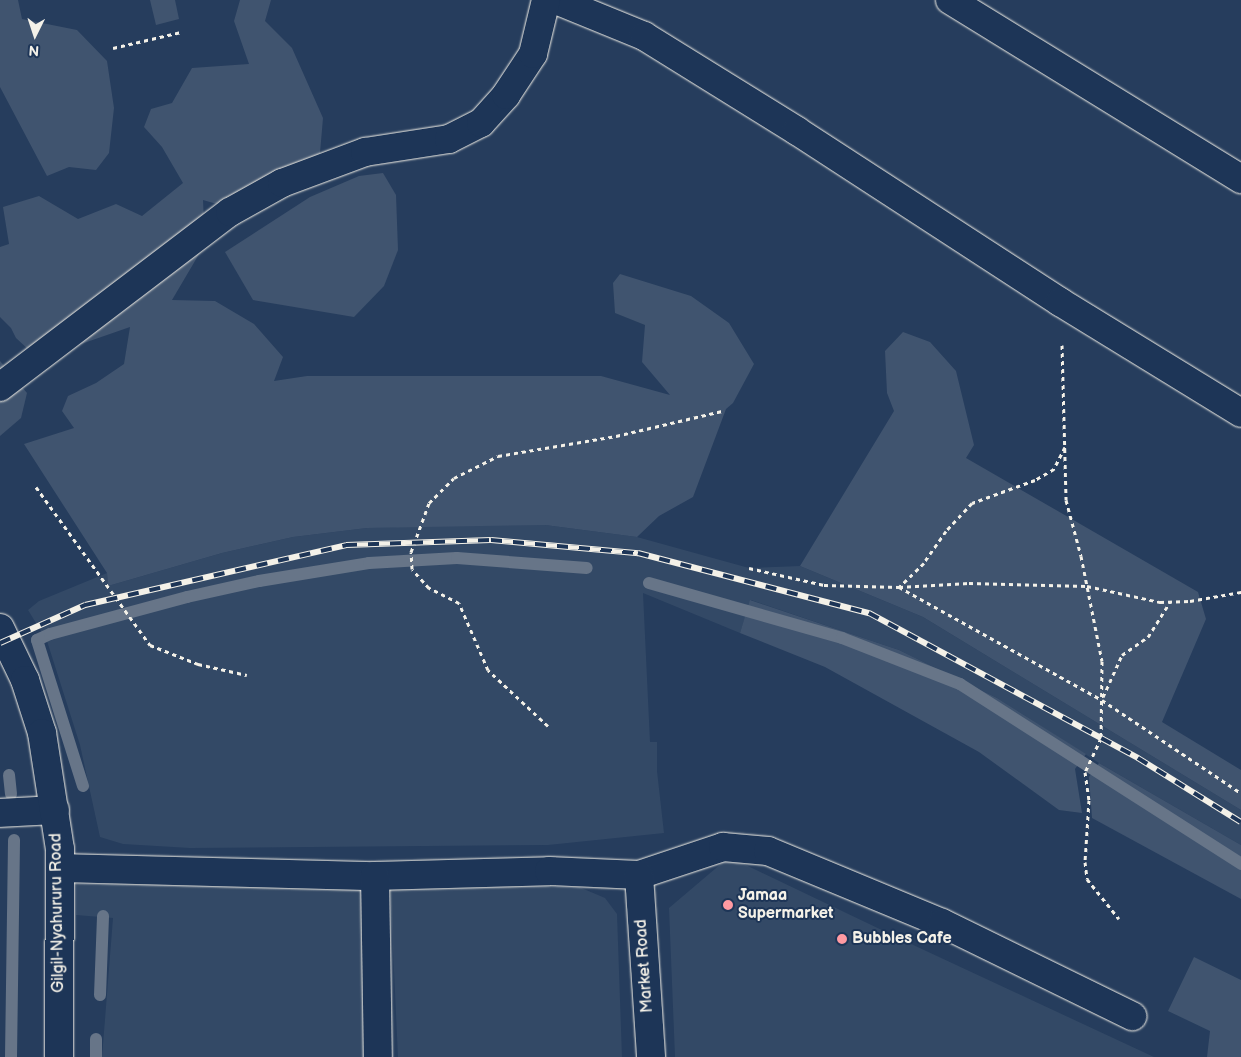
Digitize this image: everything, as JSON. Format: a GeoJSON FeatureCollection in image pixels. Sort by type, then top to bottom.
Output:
{"type":"FeatureCollection","features":[{"type":"Feature","properties":{"kind":"street"},"geometry":{"type":"LineString","coordinates":[[0,387],[230,212],[282,183],[365,152],[449,139],[481,123],[506,95],[533,54],[546,0]]}},
{"type":"Feature","properties":{"kind":"street"},"geometry":{"type":"LineString","coordinates":[[556,0],[644,36],[797,131],[1060,302],[1241,413]]}},
{"type":"Feature","properties":{"kind":"street"},"geometry":{"type":"LineString","coordinates":[[950,0],[1241,179]]}},
{"type":"Feature","properties":{"kind":"street","name":"Gilgil-Nyahururu Road"},"geometry":{"type":"LineString","coordinates":[[0,628],[25,680],[42,733],[55,810],[60,868],[59,1057]]}},
{"type":"Feature","properties":{"kind":"street"},"geometry":{"type":"LineString","coordinates":[[0,813],[55,810]]}},
{"type":"Feature","properties":{"kind":"street"},"geometry":{"type":"LineString","coordinates":[[60,868],[375,876],[549,871],[639,875],[724,847],[768,851],[942,923],[1132,1016]]}},
{"type":"Feature","properties":{"kind":"street","name":"Market Road"},"geometry":{"type":"LineString","coordinates":[[639,875],[651,1057]]}},
{"type":"Feature","properties":{"kind":"street"},"geometry":{"type":"LineString","coordinates":[[375,876],[378,1057]]}},
{"type":"Feature","properties":{"kind":"path"},"geometry":{"type":"LineString","coordinates":[[113,48],[181,32]]}},
{"type":"Feature","properties":{"kind":"path"},"geometry":{"type":"LineString","coordinates":[[1060,302],[1066,446],[1066,500],[1087,586],[1102,661],[1101,738],[1094,757],[1085,772],[1089,800],[1085,862],[1087,879],[1120,919]]}},
{"type":"Feature","properties":{"kind":"path"},"geometry":{"type":"LineString","coordinates":[[548,726],[488,670],[460,603],[429,588],[412,569],[411,552],[429,503],[454,478],[498,456],[616,436],[722,411]]}},
{"type":"Feature","properties":{"kind":"path"},"geometry":{"type":"LineString","coordinates":[[899,587],[924,563],[946,531],[972,503],[1048,473],[1054,469],[1066,446]]}},
{"type":"Feature","properties":{"kind":"path"},"geometry":{"type":"LineString","coordinates":[[36,488],[122,606],[130,621],[150,645],[198,664],[247,674]]}},
{"type":"Feature","properties":{"kind":"path"},"geometry":{"type":"LineString","coordinates":[[749,568],[824,585],[899,587],[969,583],[1087,586],[1170,602],[1241,592]]}},
{"type":"Feature","properties":{"kind":"path"},"geometry":{"type":"LineString","coordinates":[[899,587],[1102,700],[1241,793]]}},
{"type":"Feature","properties":{"kind":"path"},"geometry":{"type":"LineString","coordinates":[[1102,700],[1122,655],[1148,637],[1170,602]]}},
{"type":"Feature","properties":{"kind":"shaded area"},"geometry":{"type":"Polygon","coordinates":[[[0,0],[18,0],[22,19],[77,30],[107,61],[114,108],[109,153],[96,170],[69,167],[47,176],[0,87],[0,0]]]}},
{"type":"Feature","properties":{"kind":"shaded area"},"geometry":{"type":"Polygon","coordinates":[[[150,0],[175,0],[179,19],[156,25],[150,0]]]}},
{"type":"Feature","properties":{"kind":"shaded area"},"geometry":{"type":"Polygon","coordinates":[[[240,0],[271,0],[265,21],[292,48],[323,118],[320,153],[284,198],[251,214],[203,200],[205,244],[172,300],[215,301],[254,324],[283,357],[274,381],[307,376],[601,376],[670,395],[642,362],[645,325],[615,313],[613,283],[620,274],[691,296],[729,323],[754,364],[733,403],[726,409],[693,497],[659,516],[637,537],[545,525],[367,528],[293,537],[222,553],[108,586],[107,573],[24,444],[74,428],[62,411],[68,396],[96,383],[124,364],[130,327],[61,351],[30,351],[16,338],[11,328],[0,317],[0,247],[9,244],[3,207],[39,196],[78,219],[116,204],[142,216],[183,183],[162,147],[144,127],[151,109],[172,103],[192,68],[249,64],[234,21],[240,0]]]}},
{"type":"Feature","properties":{"kind":"shaded area"},"geometry":{"type":"Polygon","coordinates":[[[383,173],[396,195],[398,250],[384,286],[354,317],[253,300],[225,252],[310,197],[359,176],[383,173]]]}},
{"type":"Feature","properties":{"kind":"shaded area"},"geometry":{"type":"Polygon","coordinates":[[[903,332],[930,342],[956,371],[974,445],[966,458],[1198,592],[1206,619],[1162,722],[1241,770],[1241,810],[923,617],[800,566],[894,411],[887,393],[885,351],[903,332]]]}},
{"type":"Feature","properties":{"kind":"shaded area"},"geometry":{"type":"Polygon","coordinates":[[[0,361],[27,393],[21,418],[0,436],[0,361]]]}},
{"type":"Feature","properties":{"kind":"shaded area"},"geometry":{"type":"Polygon","coordinates":[[[545,525],[637,537],[749,568],[800,566],[923,617],[1241,810],[1241,845],[1099,763],[997,698],[899,650],[751,600],[740,633],[643,593],[650,742],[657,742],[657,771],[664,833],[548,845],[190,848],[123,844],[100,837],[80,745],[47,641],[28,610],[39,601],[107,573],[108,586],[222,553],[293,537],[367,528],[545,525]]]}},
{"type":"Feature","properties":{"kind":"shaded area"},"geometry":{"type":"Polygon","coordinates":[[[750,600],[899,650],[997,698],[1086,754],[1075,769],[1082,813],[1059,810],[979,752],[825,667],[740,633],[750,600]]]}},
{"type":"Feature","properties":{"kind":"shaded area"},"geometry":{"type":"Polygon","coordinates":[[[1099,763],[1241,845],[1241,899],[1092,818],[1089,777],[1099,763]]]}},
{"type":"Feature","properties":{"kind":"shaded area"},"geometry":{"type":"Polygon","coordinates":[[[729,857],[1154,1057],[675,1057],[669,908],[729,857]]]}},
{"type":"Feature","properties":{"kind":"shaded area"},"geometry":{"type":"Polygon","coordinates":[[[76,884],[361,886],[365,1057],[102,1057],[113,918],[76,915],[76,884]]]}},
{"type":"Feature","properties":{"kind":"shaded area"},"geometry":{"type":"Polygon","coordinates":[[[390,884],[579,887],[605,898],[617,914],[622,1057],[398,1057],[390,884]]]}},
{"type":"Feature","properties":{"kind":"shaded area"},"geometry":{"type":"Polygon","coordinates":[[[1194,957],[1241,980],[1241,1057],[1207,1057],[1210,1031],[1168,1011],[1194,957]]]}},
{"type":"Feature","properties":{"kind":"waterway"},"geometry":{"type":"LineString","coordinates":[[83,786],[37,640],[50,634],[187,597],[259,581],[369,563],[457,558],[587,568]]}},
{"type":"Feature","properties":{"kind":"waterway"},"geometry":{"type":"LineString","coordinates":[[649,583],[842,638],[960,684],[1241,864]]}},
{"type":"Feature","properties":{"kind":"waterway"},"geometry":{"type":"LineString","coordinates":[[9,775],[11,794]]}},
{"type":"Feature","properties":{"kind":"waterway"},"geometry":{"type":"LineString","coordinates":[[11,1057],[14,840]]}},
{"type":"Feature","properties":{"kind":"waterway"},"geometry":{"type":"LineString","coordinates":[[100,995],[103,916]]}},
{"type":"Feature","properties":{"kind":"waterway"},"geometry":{"type":"LineString","coordinates":[[96,1039],[96,1057]]}},
{"type":"Feature","properties":{"kind":"railway"},"geometry":{"type":"LineString","coordinates":[[0,643],[85,605],[346,545],[491,540],[638,553],[869,613],[1138,758],[1241,822]]}},
{"type":"Feature","properties":{"kind":"place","name":"Jamaa Supermarket"},"geometry":{"type":"Point","coordinates":[728,905]}},
{"type":"Feature","properties":{"kind":"place","name":"Bubbles Cafe"},"geometry":{"type":"Point","coordinates":[842,939]}}]}
